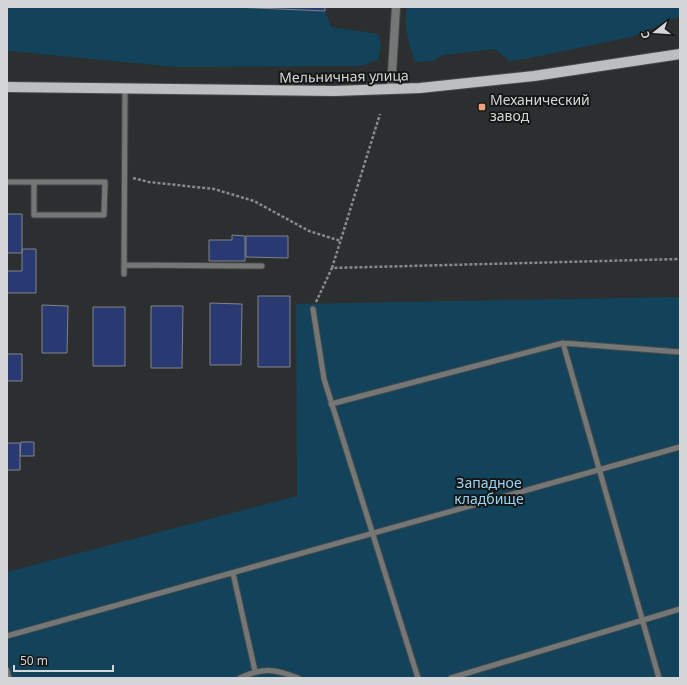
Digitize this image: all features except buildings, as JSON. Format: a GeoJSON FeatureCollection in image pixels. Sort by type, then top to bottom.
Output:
{"type":"FeatureCollection","features":[{"type":"Feature","properties":{"kind":"main road","name":"Мельничная улица"},"geometry":{"type":"LineString","coordinates":[[7,87],[334,91],[391,89],[480,83],[680,54]]}},
{"type":"Feature","properties":{"kind":"street"},"geometry":{"type":"LineString","coordinates":[[391,89],[396,7]]}},
{"type":"Feature","properties":{"kind":"lane"},"geometry":{"type":"LineString","coordinates":[[124,274],[125,88]]}},
{"type":"Feature","properties":{"kind":"lane"},"geometry":{"type":"LineString","coordinates":[[7,182],[34,182],[104,182],[104,215],[34,215],[34,182]]}},
{"type":"Feature","properties":{"kind":"lane"},"geometry":{"type":"LineString","coordinates":[[124,265],[262,266]]}},
{"type":"Feature","properties":{"kind":"lane"},"geometry":{"type":"LineString","coordinates":[[313,309],[324,379],[331,404],[418,678]]}},
{"type":"Feature","properties":{"kind":"lane"},"geometry":{"type":"LineString","coordinates":[[331,404],[563,343],[680,352]]}},
{"type":"Feature","properties":{"kind":"lane"},"geometry":{"type":"LineString","coordinates":[[563,343],[658,678]]}},
{"type":"Feature","properties":{"kind":"lane"},"geometry":{"type":"LineString","coordinates":[[7,636],[680,447]]}},
{"type":"Feature","properties":{"kind":"lane"},"geometry":{"type":"LineString","coordinates":[[233,573],[255,671]]}},
{"type":"Feature","properties":{"kind":"lane"},"geometry":{"type":"LineString","coordinates":[[451,678],[680,609]]}},
{"type":"Feature","properties":{"kind":"lane"},"geometry":{"type":"LineString","coordinates":[[7,670],[9,678]]}},
{"type":"Feature","properties":{"kind":"lane"},"geometry":{"type":"LineString","coordinates":[[240,678],[255,671],[278,670],[298,678]]}},
{"type":"Feature","properties":{"kind":"path"},"geometry":{"type":"LineString","coordinates":[[313,309],[332,268],[380,114]]}},
{"type":"Feature","properties":{"kind":"path"},"geometry":{"type":"LineString","coordinates":[[124,176],[149,182],[214,190],[254,201],[309,231],[341,241]]}},
{"type":"Feature","properties":{"kind":"path"},"geometry":{"type":"LineString","coordinates":[[332,268],[680,259]]}},
{"type":"Feature","properties":{"kind":"green space"},"geometry":{"type":"Polygon","coordinates":[[[7,7],[234,7],[325,11],[331,27],[378,34],[381,45],[378,60],[360,66],[177,67],[8,51],[7,7]]]}},
{"type":"Feature","properties":{"kind":"green space"},"geometry":{"type":"Polygon","coordinates":[[[407,7],[680,7],[680,16],[631,37],[530,58],[509,61],[495,49],[442,55],[433,61],[415,62],[406,28],[407,7]]]}},
{"type":"Feature","properties":{"kind":"green space","name":"Западное кладбище"},"geometry":{"type":"Polygon","coordinates":[[[680,297],[680,678],[7,678],[7,572],[297,496],[296,304],[680,297]]]}},
{"type":"Feature","properties":{"kind":"place","name":"Механический завод"},"geometry":{"type":"Point","coordinates":[482,107]}}]}
